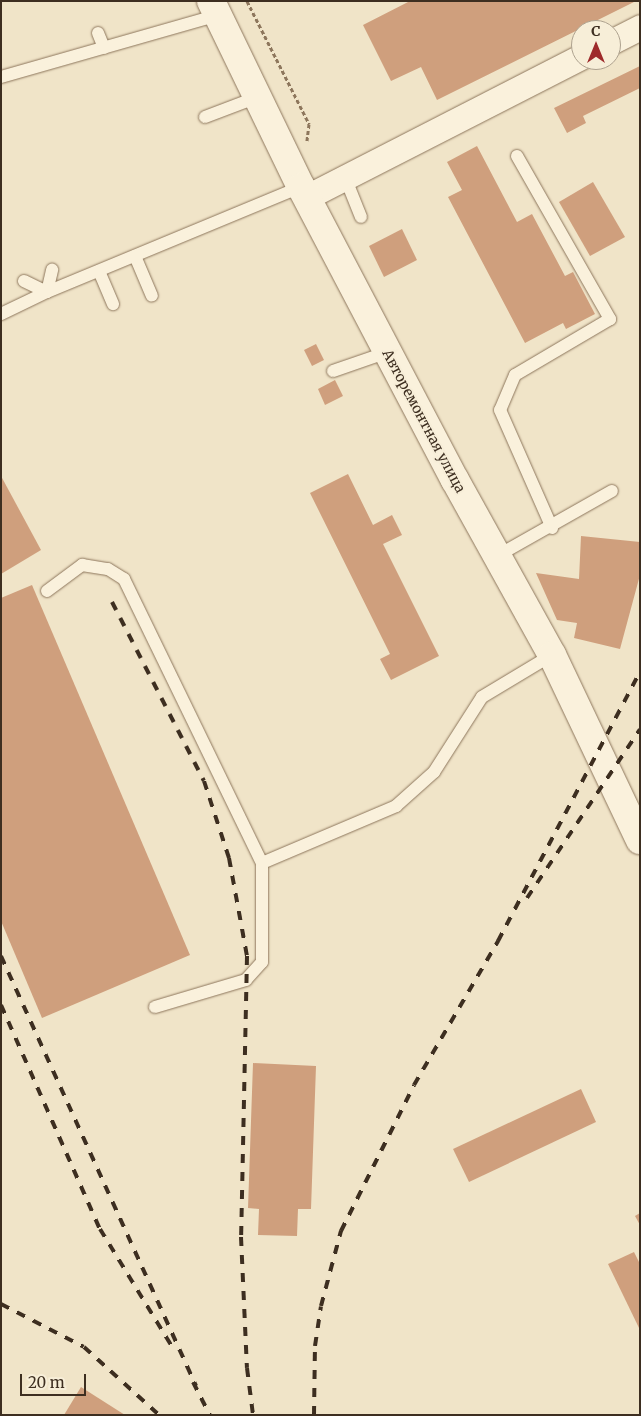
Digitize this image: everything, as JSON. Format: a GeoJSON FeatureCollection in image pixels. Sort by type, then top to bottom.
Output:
{"type":"FeatureCollection","features":[{"type":"Feature","properties":{"kind":"street","name":"Авторемонтная улица"},"geometry":{"type":"LineString","coordinates":[[215,8],[304,192],[497,556],[552,655],[640,840]]}},
{"type":"Feature","properties":{"kind":"street"},"geometry":{"type":"LineString","coordinates":[[621,37],[640,27]]}},
{"type":"Feature","properties":{"kind":"street"},"geometry":{"type":"LineString","coordinates":[[304,192],[345,177],[571,62]]}},
{"type":"Feature","properties":{"kind":"lane"},"geometry":{"type":"LineString","coordinates":[[1,78],[104,48],[215,8]]}},
{"type":"Feature","properties":{"kind":"lane"},"geometry":{"type":"LineString","coordinates":[[98,33],[104,48]]}},
{"type":"Feature","properties":{"kind":"lane"},"geometry":{"type":"LineString","coordinates":[[205,117],[258,97]]}},
{"type":"Feature","properties":{"kind":"lane"},"geometry":{"type":"LineString","coordinates":[[517,156],[610,319],[515,374],[500,410],[552,528]]}},
{"type":"Feature","properties":{"kind":"lane"},"geometry":{"type":"LineString","coordinates":[[345,177],[361,217]]}},
{"type":"Feature","properties":{"kind":"lane"},"geometry":{"type":"LineString","coordinates":[[1,314],[47,292],[135,256],[304,192]]}},
{"type":"Feature","properties":{"kind":"lane"},"geometry":{"type":"LineString","coordinates":[[135,256],[152,296]]}},
{"type":"Feature","properties":{"kind":"lane"},"geometry":{"type":"LineString","coordinates":[[47,292],[52,270]]}},
{"type":"Feature","properties":{"kind":"lane"},"geometry":{"type":"LineString","coordinates":[[99,271],[113,304]]}},
{"type":"Feature","properties":{"kind":"lane"},"geometry":{"type":"LineString","coordinates":[[24,281],[47,292]]}},
{"type":"Feature","properties":{"kind":"lane"},"geometry":{"type":"LineString","coordinates":[[333,371],[388,352]]}},
{"type":"Feature","properties":{"kind":"lane"},"geometry":{"type":"LineString","coordinates":[[497,556],[552,528],[612,491]]}},
{"type":"Feature","properties":{"kind":"lane"},"geometry":{"type":"LineString","coordinates":[[47,591],[82,565],[108,569],[124,579],[262,864],[262,962],[246,980],[155,1007]]}},
{"type":"Feature","properties":{"kind":"lane"},"geometry":{"type":"LineString","coordinates":[[262,864],[396,806],[434,772],[482,697],[552,655]]}},
{"type":"Feature","properties":{"kind":"path"},"geometry":{"type":"LineString","coordinates":[[247,1],[309,124],[306,151]]}},
{"type":"Feature","properties":{"kind":"building"},"geometry":{"type":"Polygon","coordinates":[[[410,1],[636,1],[598,20],[571,20],[571,33],[437,100],[421,67],[391,81],[363,25],[410,1]]]}},
{"type":"Feature","properties":{"kind":"building"},"geometry":{"type":"Polygon","coordinates":[[[640,66],[640,88],[583,116],[586,123],[567,133],[554,108],[640,66]]]}},
{"type":"Feature","properties":{"kind":"building"},"geometry":{"type":"Polygon","coordinates":[[[477,146],[517,222],[532,214],[565,276],[573,272],[595,314],[566,329],[563,323],[525,343],[448,197],[462,190],[447,162],[477,146]]]}},
{"type":"Feature","properties":{"kind":"building"},"geometry":{"type":"Polygon","coordinates":[[[593,182],[625,237],[590,256],[559,202],[593,182]]]}},
{"type":"Feature","properties":{"kind":"building"},"geometry":{"type":"Polygon","coordinates":[[[402,229],[417,260],[384,277],[369,246],[402,229]]]}},
{"type":"Feature","properties":{"kind":"building"},"geometry":{"type":"Polygon","coordinates":[[[316,344],[324,360],[312,366],[304,350],[316,344]]]}},
{"type":"Feature","properties":{"kind":"building"},"geometry":{"type":"Polygon","coordinates":[[[335,380],[343,396],[325,405],[318,389],[335,380]]]}},
{"type":"Feature","properties":{"kind":"building"},"geometry":{"type":"Polygon","coordinates":[[[348,474],[373,525],[392,515],[402,535],[383,544],[439,656],[391,680],[380,659],[390,654],[310,493],[348,474]]]}},
{"type":"Feature","properties":{"kind":"building"},"geometry":{"type":"Polygon","coordinates":[[[1,476],[41,550],[1,574],[1,476]]]}},
{"type":"Feature","properties":{"kind":"building"},"geometry":{"type":"Polygon","coordinates":[[[581,536],[640,542],[640,575],[620,649],[574,638],[577,623],[557,620],[536,573],[579,579],[581,536]]]}},
{"type":"Feature","properties":{"kind":"building"},"geometry":{"type":"Polygon","coordinates":[[[32,585],[190,955],[42,1018],[1,921],[1,598],[32,585]]]}},
{"type":"Feature","properties":{"kind":"building"},"geometry":{"type":"Polygon","coordinates":[[[253,1063],[316,1066],[311,1209],[298,1209],[297,1236],[258,1235],[259,1209],[248,1208],[253,1063]]]}},
{"type":"Feature","properties":{"kind":"building"},"geometry":{"type":"Polygon","coordinates":[[[581,1089],[596,1122],[469,1182],[453,1149],[581,1089]]]}},
{"type":"Feature","properties":{"kind":"building"},"geometry":{"type":"Polygon","coordinates":[[[640,1213],[640,1225],[635,1216],[640,1213]]]}},
{"type":"Feature","properties":{"kind":"building"},"geometry":{"type":"Polygon","coordinates":[[[634,1252],[640,1264],[640,1330],[608,1264],[634,1252]]]}},
{"type":"Feature","properties":{"kind":"building"},"geometry":{"type":"Polygon","coordinates":[[[81,1387],[125,1415],[64,1415],[81,1387]]]}},
{"type":"Feature","properties":{"kind":"railway"},"geometry":{"type":"LineString","coordinates":[[112,602],[204,781],[229,858],[247,956],[241,1237],[247,1368],[253,1415]]}},
{"type":"Feature","properties":{"kind":"railway"},"geometry":{"type":"LineString","coordinates":[[314,1415],[315,1346],[321,1306],[341,1231],[414,1085],[498,941],[640,672]]}},
{"type":"Feature","properties":{"kind":"railway"},"geometry":{"type":"LineString","coordinates":[[527,898],[640,729]]}},
{"type":"Feature","properties":{"kind":"railway"},"geometry":{"type":"LineString","coordinates":[[1,956],[196,1386]]}},
{"type":"Feature","properties":{"kind":"railway"},"geometry":{"type":"LineString","coordinates":[[1,1005],[100,1229],[171,1345]]}},
{"type":"Feature","properties":{"kind":"railway"},"geometry":{"type":"LineString","coordinates":[[1,1304],[84,1347],[159,1415]]}},
{"type":"Feature","properties":{"kind":"railway"},"geometry":{"type":"LineString","coordinates":[[193,1382],[210,1415]]}}]}
